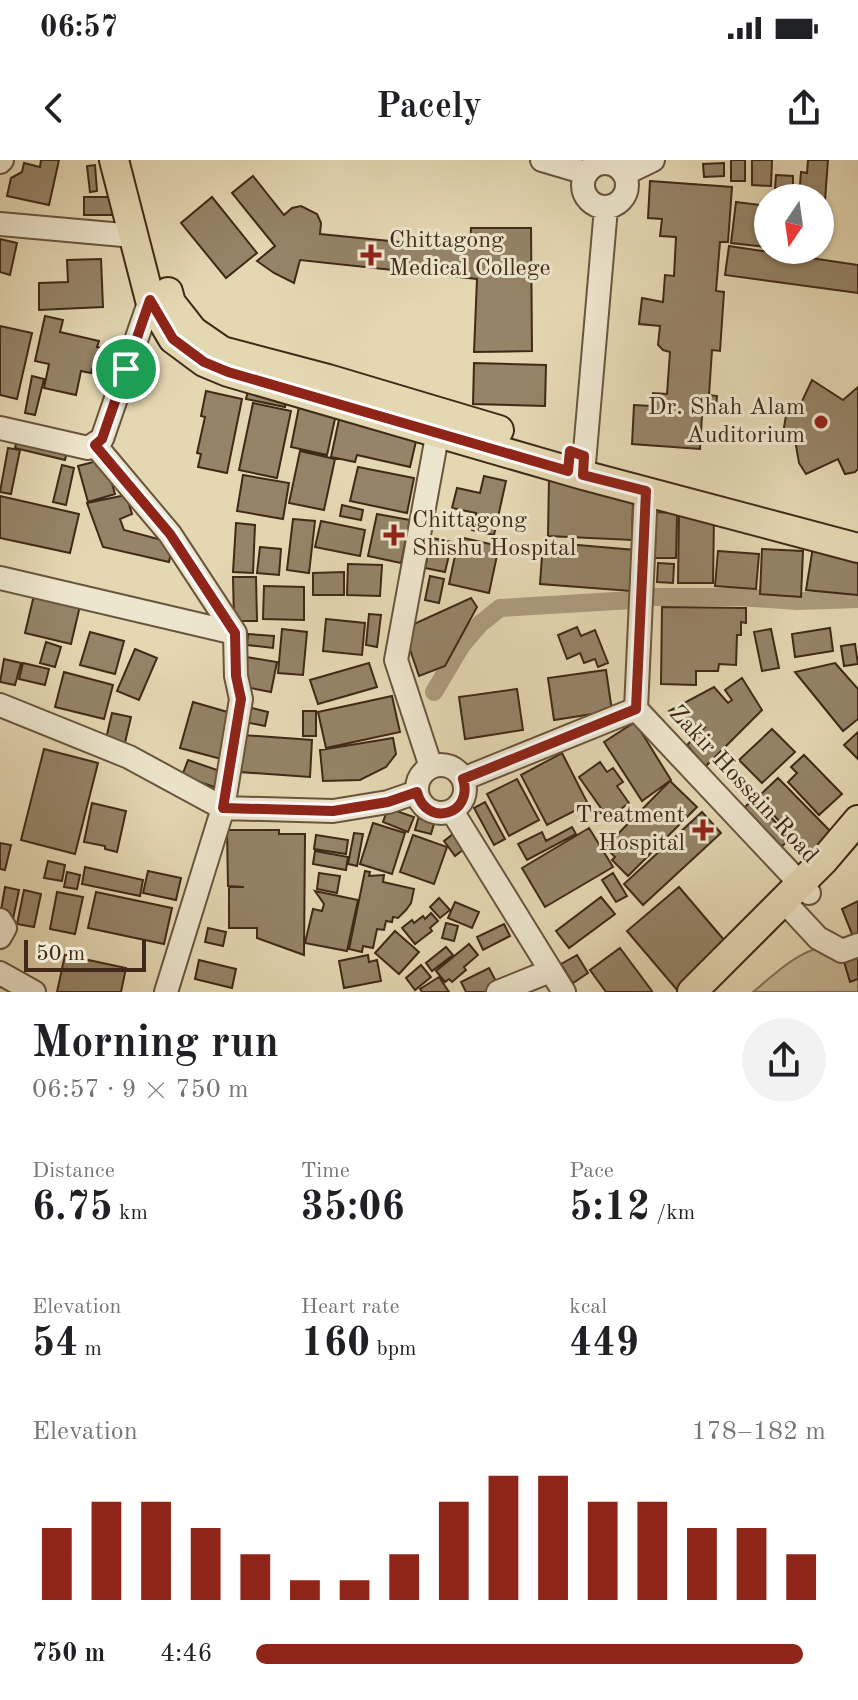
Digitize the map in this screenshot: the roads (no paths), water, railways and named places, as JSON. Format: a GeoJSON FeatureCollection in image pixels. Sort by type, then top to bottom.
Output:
{"type":"FeatureCollection","features":[{"type":"Feature","properties":{"kind":"main road"},"geometry":{"type":"LineString","coordinates":[[114,160],[150,300],[173,339],[204,362],[228,372],[438,431],[858,532]]}},
{"type":"Feature","properties":{"kind":"main road"},"geometry":{"type":"LineString","coordinates":[[134,160],[171,303],[206,343],[222,351],[357,387],[576,463],[646,491],[858,548]]}},
{"type":"Feature","properties":{"kind":"main road"},"geometry":{"type":"LineString","coordinates":[[709,992],[800,896],[824,860],[858,820]]}},
{"type":"Feature","properties":{"kind":"main road"},"geometry":{"type":"LineString","coordinates":[[692,992],[858,843]]}},
{"type":"Feature","properties":{"kind":"street"},"geometry":{"type":"LineString","coordinates":[[542,160],[586,173]]}},
{"type":"Feature","properties":{"kind":"street"},"geometry":{"type":"LineString","coordinates":[[624,174],[653,160]]}},
{"type":"Feature","properties":{"kind":"street"},"geometry":{"type":"LineString","coordinates":[[605,163],[624,174],[626,190],[618,203],[600,207],[585,195],[583,188],[586,173],[605,163]]}},
{"type":"Feature","properties":{"kind":"street"},"geometry":{"type":"LineString","coordinates":[[576,463],[600,207]]}},
{"type":"Feature","properties":{"kind":"street"},"geometry":{"type":"LineString","coordinates":[[0,224],[134,236]]}},
{"type":"Feature","properties":{"kind":"street"},"geometry":{"type":"LineString","coordinates":[[0,428],[88,448],[95,445],[102,439],[150,300]]}},
{"type":"Feature","properties":{"kind":"street"},"geometry":{"type":"LineString","coordinates":[[431,767],[396,660],[438,431]]}},
{"type":"Feature","properties":{"kind":"street"},"geometry":{"type":"LineString","coordinates":[[95,445],[170,534],[235,633],[236,676],[241,699],[223,808],[166,992]]}},
{"type":"Feature","properties":{"kind":"street"},"geometry":{"type":"LineString","coordinates":[[636,709],[646,491]]}},
{"type":"Feature","properties":{"kind":"street"},"geometry":{"type":"LineString","coordinates":[[0,578],[235,633]]}},
{"type":"Feature","properties":{"kind":"street"},"geometry":{"type":"LineString","coordinates":[[0,705],[129,757],[223,808],[333,811],[388,802],[417,792]]}},
{"type":"Feature","properties":{"kind":"street","name":"Zakir Hossain Road"},"geometry":{"type":"LineString","coordinates":[[463,779],[636,709],[800,896],[818,938],[842,951],[858,945]]}},
{"type":"Feature","properties":{"kind":"street"},"geometry":{"type":"LineString","coordinates":[[431,767],[453,768],[463,779],[463,801],[452,811],[429,810],[419,799],[420,777],[431,767]]}},
{"type":"Feature","properties":{"kind":"street"},"geometry":{"type":"LineString","coordinates":[[452,811],[564,992]]}},
{"type":"Feature","properties":{"kind":"street"},"geometry":{"type":"LineString","coordinates":[[0,920],[5,928],[0,937]]}},
{"type":"Feature","properties":{"kind":"street"},"geometry":{"type":"LineString","coordinates":[[498,992],[550,971]]}},
{"type":"Feature","properties":{"kind":"street"},"geometry":{"type":"LineString","coordinates":[[0,973],[34,992]]}},
{"type":"Feature","properties":{"kind":"waterway"},"geometry":{"type":"LineString","coordinates":[[655,597],[797,601],[858,599]]}},
{"type":"Feature","properties":{"kind":"waterway"},"geometry":{"type":"LineString","coordinates":[[434,692],[462,645],[480,624],[500,608],[632,600]]}},
{"type":"Feature","properties":{"kind":"place","name":"Chittagong Medical College"},"geometry":{"type":"Point","coordinates":[371,255]}},
{"type":"Feature","properties":{"kind":"place","name":"Dr. Shah Alam Auditorium"},"geometry":{"type":"Point","coordinates":[821,422]}},
{"type":"Feature","properties":{"kind":"place","name":"Chittagong Shishu Hospital"},"geometry":{"type":"Point","coordinates":[394,535]}},
{"type":"Feature","properties":{"kind":"place","name":"Treatment Hospital"},"geometry":{"type":"Point","coordinates":[703,830]}}]}
